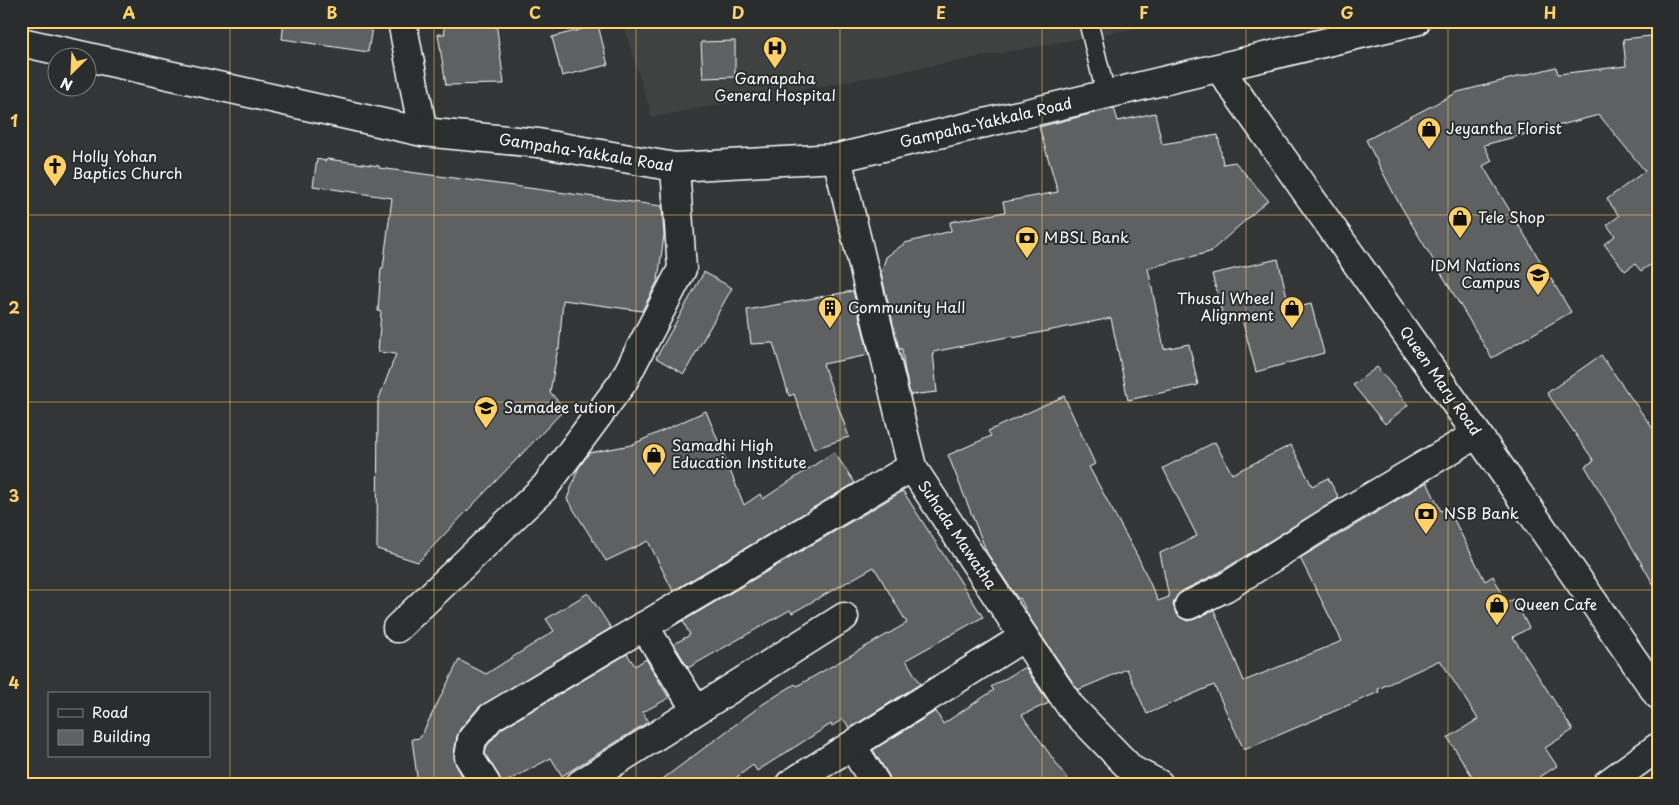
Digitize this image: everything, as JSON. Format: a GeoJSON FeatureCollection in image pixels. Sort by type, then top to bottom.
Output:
{"type":"FeatureCollection","features":[{"type":"Feature","properties":{"kind":"main road"},"geometry":{"type":"LineString","coordinates":[[402,21],[423,132]]}},
{"type":"Feature","properties":{"kind":"main road","name":"Gampaha-Yakkala Road"},"geometry":{"type":"LineString","coordinates":[[21,42],[423,132],[538,143],[675,167],[837,158],[1416,21]]}},
{"type":"Feature","properties":{"kind":"main road","name":"Queen Mary Road"},"geometry":{"type":"LineString","coordinates":[[1219,68],[1658,695]]}},
{"type":"Feature","properties":{"kind":"main road","name":"Suhada Mawatha"},"geometry":{"type":"LineString","coordinates":[[837,158],[912,467],[1070,706],[1132,770],[1159,784]]}},
{"type":"Feature","properties":{"kind":"main road"},"geometry":{"type":"LineString","coordinates":[[397,628],[545,487],[623,382],[682,269],[675,167]]}},
{"type":"Feature","properties":{"kind":"main road"},"geometry":{"type":"LineString","coordinates":[[1189,605],[1226,587],[1322,526],[1477,434]]}},
{"type":"Feature","properties":{"kind":"main road"},"geometry":{"type":"LineString","coordinates":[[486,784],[469,757],[472,739],[491,717],[912,467]]}},
{"type":"Feature","properties":{"kind":"main road"},"geometry":{"type":"LineString","coordinates":[[580,784],[844,617]]}},
{"type":"Feature","properties":{"kind":"main road"},"geometry":{"type":"LineString","coordinates":[[644,626],[696,710]]}},
{"type":"Feature","properties":{"kind":"main road"},"geometry":{"type":"LineString","coordinates":[[790,784],[1024,637]]}},
{"type":"Feature","properties":{"kind":"main road"},"geometry":{"type":"LineString","coordinates":[[852,746],[876,784]]}},
{"type":"Feature","properties":{"kind":"main road"},"geometry":{"type":"LineString","coordinates":[[1607,784],[1658,746]]}},
{"type":"Feature","properties":{"kind":"lane"},"geometry":{"type":"LineString","coordinates":[[1088,21],[1106,95]]}},
{"type":"Feature","properties":{"kind":"shaded area","name":"Gamapaha General Hospital"},"geometry":{"type":"Polygon","coordinates":[[[622,21],[1176,21],[652,117],[622,21]]]}},
{"type":"Feature","properties":{"kind":"building"},"geometry":{"type":"Polygon","coordinates":[[[284,21],[373,21],[368,52],[282,39],[284,21]]]}},
{"type":"Feature","properties":{"kind":"building"},"geometry":{"type":"Polygon","coordinates":[[[443,21],[496,21],[504,84],[446,85],[438,34],[445,34],[443,21]]]}},
{"type":"Feature","properties":{"kind":"building"},"geometry":{"type":"Polygon","coordinates":[[[598,25],[608,65],[562,76],[552,37],[598,25]]]}},
{"type":"Feature","properties":{"kind":"building"},"geometry":{"type":"Polygon","coordinates":[[[1651,36],[1655,65],[1658,69],[1658,260],[1641,271],[1635,264],[1625,271],[1604,244],[1615,236],[1607,225],[1619,216],[1607,199],[1645,171],[1599,115],[1484,145],[1492,161],[1483,166],[1571,312],[1492,358],[1396,198],[1366,140],[1458,92],[1556,67],[1558,74],[1626,66],[1623,39],[1651,36]]]}},
{"type":"Feature","properties":{"kind":"building"},"geometry":{"type":"Polygon","coordinates":[[[735,41],[735,77],[703,78],[701,42],[735,41]]]}},
{"type":"Feature","properties":{"kind":"building"},"geometry":{"type":"Polygon","coordinates":[[[1114,108],[1118,121],[1155,113],[1162,144],[1218,135],[1223,164],[1235,162],[1268,200],[1210,252],[1148,268],[1164,349],[1189,344],[1198,385],[1128,400],[1111,318],[933,352],[937,392],[910,395],[902,349],[899,349],[881,273],[886,257],[905,243],[951,231],[950,222],[1005,212],[1003,202],[1058,192],[1039,127],[1114,108]]]}},
{"type":"Feature","properties":{"kind":"building"},"geometry":{"type":"Polygon","coordinates":[[[317,159],[662,206],[664,235],[658,280],[642,311],[563,300],[559,349],[550,392],[565,409],[418,562],[377,549],[378,401],[396,354],[378,352],[381,312],[378,311],[381,268],[383,268],[392,198],[313,186],[317,159]]]}},
{"type":"Feature","properties":{"kind":"building"},"geometry":{"type":"Polygon","coordinates":[[[1278,259],[1290,309],[1311,304],[1324,353],[1256,372],[1242,319],[1225,324],[1212,274],[1278,259]]]}},
{"type":"Feature","properties":{"kind":"building"},"geometry":{"type":"Polygon","coordinates":[[[704,272],[732,288],[684,374],[656,358],[704,272]]]}},
{"type":"Feature","properties":{"kind":"building"},"geometry":{"type":"Polygon","coordinates":[[[853,291],[869,355],[823,364],[849,437],[814,449],[794,394],[789,396],[773,343],[751,344],[747,310],[853,291]]]}},
{"type":"Feature","properties":{"kind":"building"},"geometry":{"type":"Polygon","coordinates":[[[1601,355],[1658,436],[1658,592],[1585,466],[1594,461],[1547,393],[1601,355]]]}},
{"type":"Feature","properties":{"kind":"building"},"geometry":{"type":"Polygon","coordinates":[[[1377,367],[1408,405],[1385,424],[1353,385],[1377,367]]]}},
{"type":"Feature","properties":{"kind":"building"},"geometry":{"type":"Polygon","coordinates":[[[1064,396],[1095,464],[1089,467],[1139,559],[1158,601],[1169,597],[1160,553],[1197,536],[1163,468],[1215,442],[1232,474],[1291,445],[1312,486],[1328,478],[1339,498],[1218,573],[1182,591],[1176,597],[1173,604],[1175,611],[1181,618],[1188,621],[1214,610],[1244,681],[1342,641],[1300,558],[1427,482],[1441,511],[1448,508],[1485,581],[1493,576],[1507,603],[1514,599],[1529,628],[1513,637],[1573,730],[1545,748],[1557,766],[1529,784],[1477,784],[1448,738],[1478,719],[1440,660],[1378,689],[1379,692],[1244,750],[1214,685],[1147,714],[1127,669],[1078,690],[1029,617],[1020,598],[1018,599],[987,553],[948,455],[991,436],[988,431],[1064,396]]]}},
{"type":"Feature","properties":{"kind":"building","name":"Samadhi High Education Institute"},"geometry":{"type":"Polygon","coordinates":[[[706,411],[744,505],[760,494],[763,499],[834,452],[855,483],[673,591],[648,541],[606,561],[567,499],[578,469],[589,453],[631,445],[706,411]]]}},
{"type":"Feature","properties":{"kind":"building"},"geometry":{"type":"Polygon","coordinates":[[[903,491],[983,617],[906,660],[920,684],[850,728],[843,719],[832,726],[831,724],[757,771],[753,765],[728,784],[656,784],[763,704],[795,684],[797,686],[907,623],[874,567],[792,613],[790,610],[688,668],[674,644],[690,635],[683,621],[903,491]]]}},
{"type":"Feature","properties":{"kind":"building"},"geometry":{"type":"Polygon","coordinates":[[[588,593],[611,628],[479,707],[460,729],[454,754],[456,765],[467,784],[418,784],[412,739],[420,738],[459,660],[486,674],[554,631],[546,619],[588,593]]]}},
{"type":"Feature","properties":{"kind":"building"},"geometry":{"type":"Polygon","coordinates":[[[627,654],[635,666],[646,659],[669,698],[643,712],[648,722],[562,776],[551,758],[502,784],[485,754],[487,746],[501,729],[627,654]]]}},
{"type":"Feature","properties":{"kind":"building"},"geometry":{"type":"Polygon","coordinates":[[[1025,667],[1049,703],[1022,715],[1071,784],[892,784],[873,750],[936,711],[943,724],[994,690],[991,687],[1025,667]]]}},
{"type":"Feature","properties":{"kind":"place","name":"Gamapaha General Hospital"},"geometry":{"type":"Point","coordinates":[775,69]}},
{"type":"Feature","properties":{"kind":"place","name":"Jeyantha Florist"},"geometry":{"type":"Point","coordinates":[1429,150]}},
{"type":"Feature","properties":{"kind":"place","name":"Holly Yohan Baptics Church"},"geometry":{"type":"Point","coordinates":[55,187]}},
{"type":"Feature","properties":{"kind":"place","name":"Tele Shop"},"geometry":{"type":"Point","coordinates":[1460,239]}},
{"type":"Feature","properties":{"kind":"place","name":"MBSL Bank"},"geometry":{"type":"Point","coordinates":[1027,259]}},
{"type":"Feature","properties":{"kind":"place","name":"IDM Nations Campus"},"geometry":{"type":"Point","coordinates":[1538,296]}},
{"type":"Feature","properties":{"kind":"place","name":"Community Hall"},"geometry":{"type":"Point","coordinates":[830,329]}},
{"type":"Feature","properties":{"kind":"place","name":"Thusal Wheel Alignment"},"geometry":{"type":"Point","coordinates":[1292,329]}},
{"type":"Feature","properties":{"kind":"place","name":"Samadee tution"},"geometry":{"type":"Point","coordinates":[486,429]}},
{"type":"Feature","properties":{"kind":"place","name":"Samadhi High Education Institute"},"geometry":{"type":"Point","coordinates":[654,476]}},
{"type":"Feature","properties":{"kind":"place","name":"NSB Bank"},"geometry":{"type":"Point","coordinates":[1426,535]}},
{"type":"Feature","properties":{"kind":"place","name":"Queen Cafe"},"geometry":{"type":"Point","coordinates":[1497,626]}}]}
